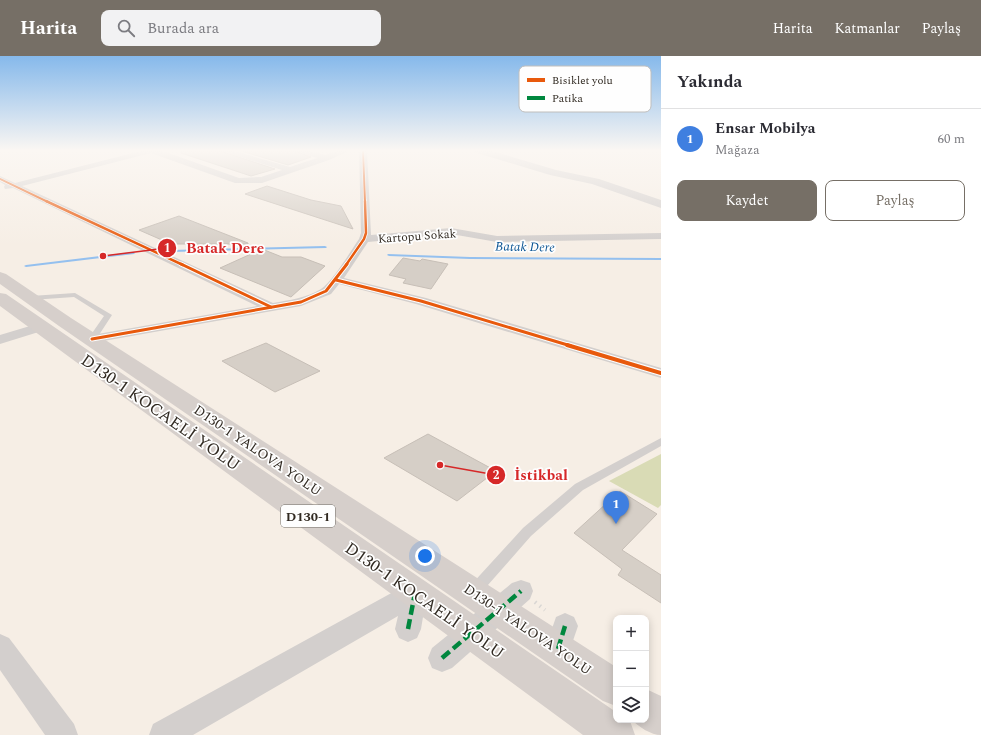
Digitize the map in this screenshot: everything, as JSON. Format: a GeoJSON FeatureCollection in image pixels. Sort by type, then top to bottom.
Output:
{"type":"FeatureCollection","features":[{"type":"Feature","properties":{"kind":"highway","name":"D130-1 YALOVA YOLU"},"geometry":{"type":"LineString","coordinates":[[0,277],[472,592],[562,638],[615,687]]}},
{"type":"Feature","properties":{"kind":"highway","name":"D130-1 KOCAELİ YOLU"},"geometry":{"type":"LineString","coordinates":[[0,298],[616,735]]}},
{"type":"Feature","properties":{"kind":"highway"},"geometry":{"type":"LineString","coordinates":[[649,710],[661,718]]}},
{"type":"Feature","properties":{"kind":"street"},"geometry":{"type":"LineString","coordinates":[[3,184],[13,182]]}},
{"type":"Feature","properties":{"kind":"street"},"geometry":{"type":"LineString","coordinates":[[92,339],[301,302],[326,291],[336,280],[364,239],[366,228],[364,182]]}},
{"type":"Feature","properties":{"kind":"street"},"geometry":{"type":"LineString","coordinates":[[597,182],[661,204]]}},
{"type":"Feature","properties":{"kind":"street"},"geometry":{"type":"LineString","coordinates":[[3,184],[272,307]]}},
{"type":"Feature","properties":{"kind":"street","name":"Kartopu Sokak"},"geometry":{"type":"LineString","coordinates":[[364,239],[451,231],[497,239],[661,236]]}},
{"type":"Feature","properties":{"kind":"street"},"geometry":{"type":"LineString","coordinates":[[336,280],[421,301],[661,373]]}},
{"type":"Feature","properties":{"kind":"street"},"geometry":{"type":"LineString","coordinates":[[0,340],[40,327]]}},
{"type":"Feature","properties":{"kind":"street"},"geometry":{"type":"LineString","coordinates":[[442,658],[521,591]]}},
{"type":"Feature","properties":{"kind":"street"},"geometry":{"type":"LineString","coordinates":[[408,629],[416,593]]}},
{"type":"Feature","properties":{"kind":"street"},"geometry":{"type":"LineString","coordinates":[[164,735],[416,593]]}},
{"type":"Feature","properties":{"kind":"street"},"geometry":{"type":"LineString","coordinates":[[0,647],[63,735]]}},
{"type":"Feature","properties":{"kind":"lane"},"geometry":{"type":"LineString","coordinates":[[472,592],[527,532],[579,487],[661,442]]}},
{"type":"Feature","properties":{"kind":"path"},"geometry":{"type":"LineString","coordinates":[[521,591],[562,638]]}},
{"type":"Feature","properties":{"kind":"green space"},"geometry":{"type":"Polygon","coordinates":[[[661,454],[661,505],[658,508],[609,481],[661,454]]]}},
{"type":"Feature","properties":{"kind":"building"},"geometry":{"type":"Polygon","coordinates":[[[267,186],[311,200],[341,206],[353,229],[245,194],[267,186]]]}},
{"type":"Feature","properties":{"kind":"building"},"geometry":{"type":"Polygon","coordinates":[[[179,216],[248,244],[171,244],[139,230],[179,216]]]}},
{"type":"Feature","properties":{"kind":"building"},"geometry":{"type":"Polygon","coordinates":[[[262,249],[282,257],[301,257],[325,266],[291,297],[220,268],[262,249]]]}},
{"type":"Feature","properties":{"kind":"building"},"geometry":{"type":"Polygon","coordinates":[[[403,258],[420,261],[422,259],[448,264],[431,289],[403,283],[406,279],[389,275],[403,258]]]}},
{"type":"Feature","properties":{"kind":"building"},"geometry":{"type":"Polygon","coordinates":[[[266,343],[320,371],[275,392],[222,361],[266,343]]]}},
{"type":"Feature","properties":{"kind":"building"},"geometry":{"type":"Polygon","coordinates":[[[428,434],[496,471],[457,501],[384,458],[428,434]]]}},
{"type":"Feature","properties":{"kind":"building"},"geometry":{"type":"Polygon","coordinates":[[[620,491],[657,514],[622,550],[661,575],[661,603],[618,575],[622,569],[574,533],[620,491]]]}},
{"type":"Feature","properties":{"kind":"waterway","name":"Batak Dere"},"geometry":{"type":"LineString","coordinates":[[172,251],[325,247]]}},
{"type":"Feature","properties":{"kind":"waterway","name":"Batak Dere"},"geometry":{"type":"LineString","coordinates":[[26,266],[133,253]]}},
{"type":"Feature","properties":{"kind":"waterway","name":"Batak Dere"},"geometry":{"type":"LineString","coordinates":[[389,255],[470,258],[661,259]]}},
{"type":"Feature","properties":{"kind":"marked path"},"geometry":{"type":"LineString","coordinates":[[442,658],[521,591]]}},
{"type":"Feature","properties":{"kind":"marked path"},"geometry":{"type":"LineString","coordinates":[[408,629],[415,593]]}},
{"type":"Feature","properties":{"kind":"marked path"},"geometry":{"type":"LineString","coordinates":[[558,649],[565,626]]}},
{"type":"Feature","properties":{"kind":"cycle path"},"geometry":{"type":"LineString","coordinates":[[6,182],[271,307]]}},
{"type":"Feature","properties":{"kind":"cycle path"},"geometry":{"type":"LineString","coordinates":[[92,339],[301,302],[326,291],[336,280],[364,239],[366,233],[364,182]]}},
{"type":"Feature","properties":{"kind":"cycle path"},"geometry":{"type":"LineString","coordinates":[[336,280],[421,301],[661,373]]}},
{"type":"Feature","properties":{"kind":"place","name":"Batak Dere"},"geometry":{"type":"Point","coordinates":[103,256]}},
{"type":"Feature","properties":{"kind":"place","name":"İstikbal"},"geometry":{"type":"Point","coordinates":[440,465]}},
{"type":"Feature","properties":{"kind":"place","name":"Ensar Mobilya"},"geometry":{"type":"Point","coordinates":[616,524]}}]}
